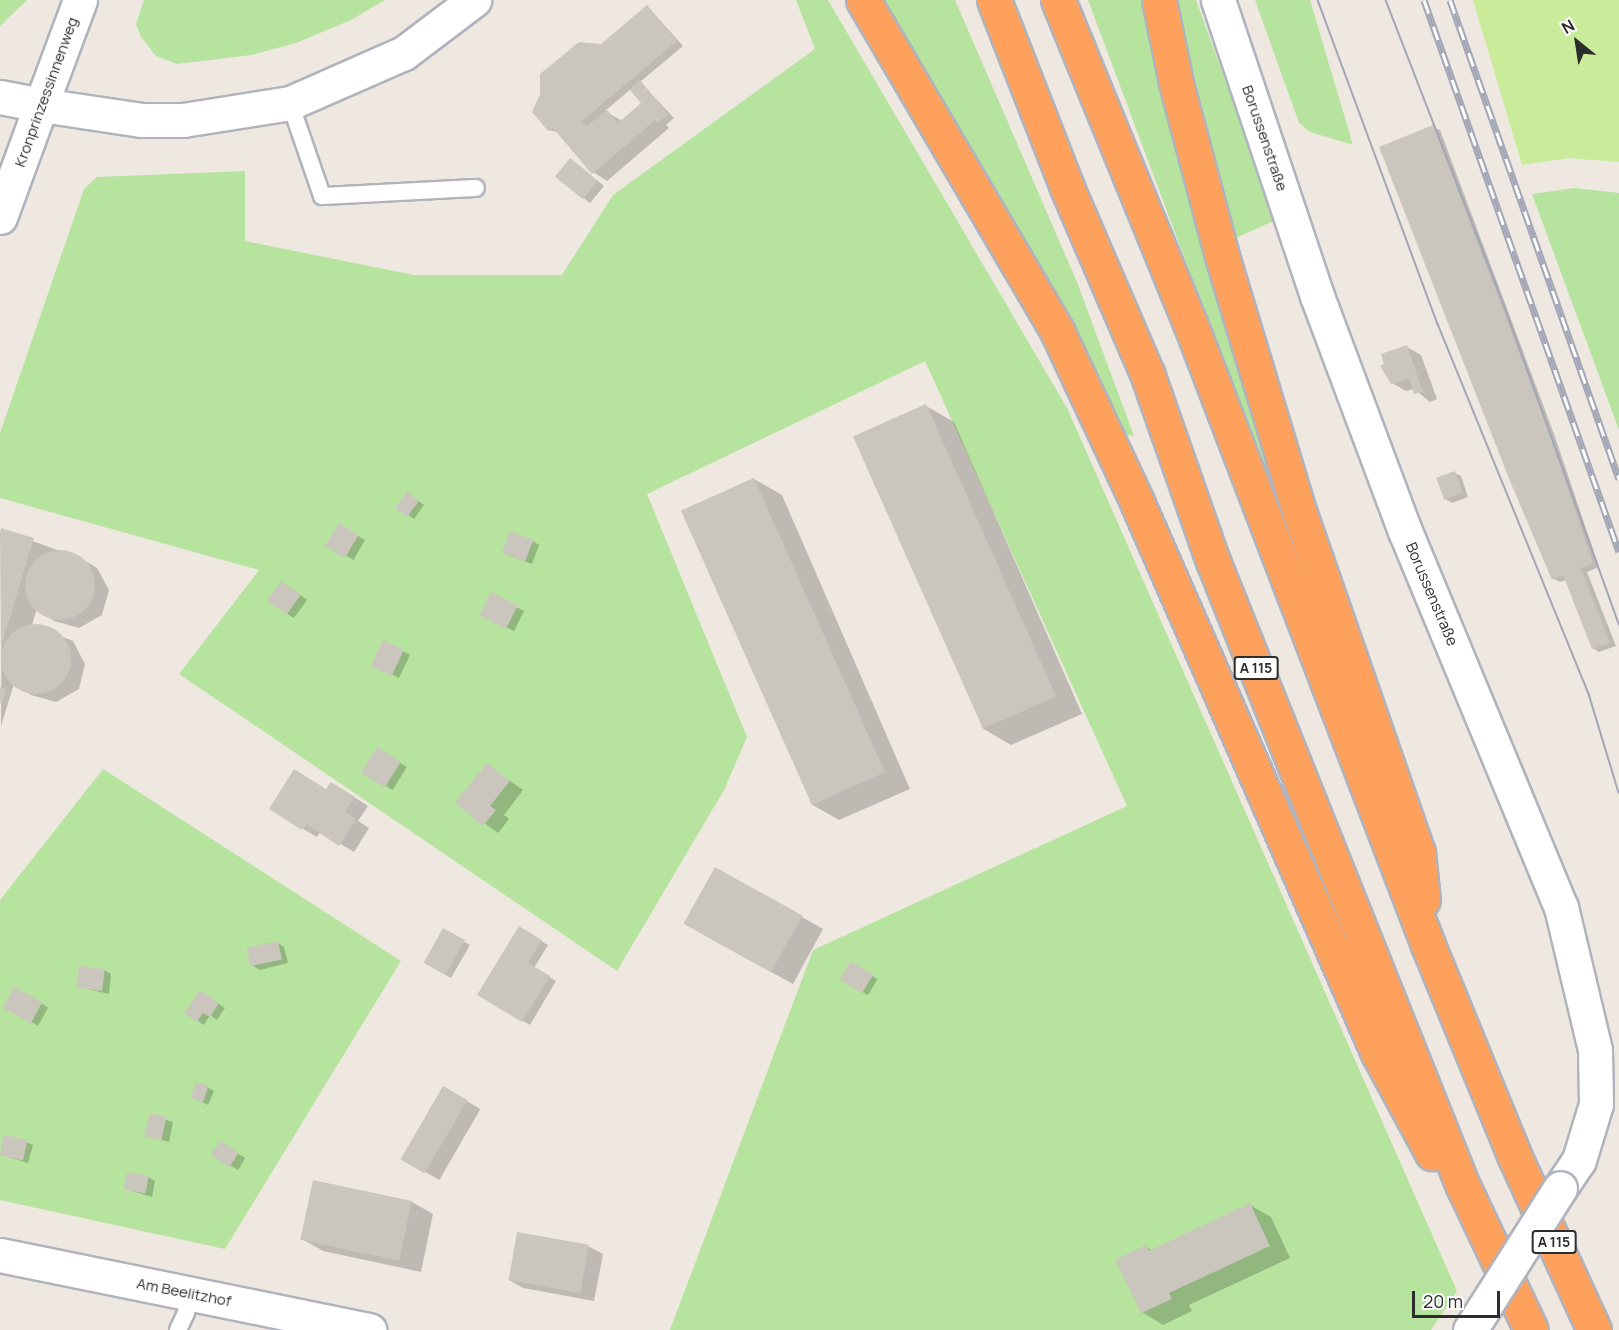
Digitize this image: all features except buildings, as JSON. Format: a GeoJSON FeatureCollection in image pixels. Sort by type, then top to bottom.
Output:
{"type":"FeatureCollection","features":[{"type":"Feature","properties":{"kind":"highway"},"geometry":{"type":"LineString","coordinates":[[863,0],[1059,333],[1137,502],[1378,1053],[1427,1149],[1462,1184]]}},
{"type":"Feature","properties":{"kind":"highway","name":"A 115"},"geometry":{"type":"LineString","coordinates":[[994,0],[1068,190],[1148,373],[1213,561],[1462,1184],[1531,1330]]}},
{"type":"Feature","properties":{"kind":"highway","name":"A 115"},"geometry":{"type":"LineString","coordinates":[[1058,0],[1190,323],[1428,945],[1514,1155],[1594,1330]]}},
{"type":"Feature","properties":{"kind":"highway"},"geometry":{"type":"LineString","coordinates":[[1159,0],[1176,83],[1222,256],[1295,500],[1418,852],[1428,945]]}},
{"type":"Feature","properties":{"kind":"street","name":"Kronprinzessinnenweg"},"geometry":{"type":"LineString","coordinates":[[0,217],[80,0]]}},
{"type":"Feature","properties":{"kind":"street"},"geometry":{"type":"LineString","coordinates":[[0,97],[141,120],[183,120],[290,103],[404,53],[474,0]]}},
{"type":"Feature","properties":{"kind":"street","name":"Borussenstraße"},"geometry":{"type":"LineString","coordinates":[[1218,0],[1317,296],[1405,531],[1562,907],[1595,1050],[1596,1104],[1579,1160],[1470,1330]]}},
{"type":"Feature","properties":{"kind":"street","name":"Am Beelitzhof"},"geometry":{"type":"LineString","coordinates":[[0,1255],[369,1330]]}},
{"type":"Feature","properties":{"kind":"lane"},"geometry":{"type":"LineString","coordinates":[[290,103],[322,196],[476,188]]}},
{"type":"Feature","properties":{"kind":"lane"},"geometry":{"type":"LineString","coordinates":[[178,1330],[186,1313],[189,1293]]}},
{"type":"Feature","properties":{"kind":"green space"},"geometry":{"type":"Polygon","coordinates":[[[0,0],[27,0],[0,26],[0,0]]]}},
{"type":"Feature","properties":{"kind":"green space"},"geometry":{"type":"Polygon","coordinates":[[[144,0],[385,0],[351,20],[296,43],[251,55],[177,64],[156,56],[141,37],[136,24],[144,0]]]}},
{"type":"Feature","properties":{"kind":"green space"},"geometry":{"type":"Polygon","coordinates":[[[796,0],[828,0],[1067,408],[1457,1291],[1431,1330],[670,1330],[813,950],[1127,806],[925,361],[647,494],[747,737],[724,790],[617,971],[179,674],[259,570],[0,498],[0,433],[84,189],[97,177],[245,171],[245,241],[414,275],[562,275],[613,195],[815,49],[796,0]]]}},
{"type":"Feature","properties":{"kind":"green space"},"geometry":{"type":"Polygon","coordinates":[[[885,0],[955,0],[1077,282],[1134,436],[1127,435],[1021,237],[885,0]]]}},
{"type":"Feature","properties":{"kind":"green space"},"geometry":{"type":"Polygon","coordinates":[[[1088,0],[1145,0],[1294,535],[1289,538],[1088,0]]]}},
{"type":"Feature","properties":{"kind":"green space"},"geometry":{"type":"Polygon","coordinates":[[[1175,0],[1196,0],[1276,220],[1236,238],[1175,0]]]}},
{"type":"Feature","properties":{"kind":"green space"},"geometry":{"type":"Polygon","coordinates":[[[1255,0],[1310,0],[1353,145],[1310,132],[1299,123],[1255,0]]]}},
{"type":"Feature","properties":{"kind":"green space"},"geometry":{"type":"Polygon","coordinates":[[[1473,0],[1619,0],[1619,162],[1568,158],[1522,165],[1473,0]]]}},
{"type":"Feature","properties":{"kind":"green space"},"geometry":{"type":"Polygon","coordinates":[[[1574,188],[1619,193],[1619,430],[1532,194],[1574,188]]]}},
{"type":"Feature","properties":{"kind":"green space"},"geometry":{"type":"Polygon","coordinates":[[[103,769],[401,961],[225,1249],[0,1200],[0,900],[103,769]]]}},
{"type":"Feature","properties":{"kind":"tram line"},"geometry":{"type":"LineString","coordinates":[[1318,0],[1438,324],[1589,694],[1619,793]]}},
{"type":"Feature","properties":{"kind":"tram line"},"geometry":{"type":"LineString","coordinates":[[1386,0],[1501,296],[1619,624]]}},
{"type":"Feature","properties":{"kind":"railway"},"geometry":{"type":"LineString","coordinates":[[1424,0],[1619,552]]}},
{"type":"Feature","properties":{"kind":"railway"},"geometry":{"type":"LineString","coordinates":[[1450,0],[1619,479]]}}]}
